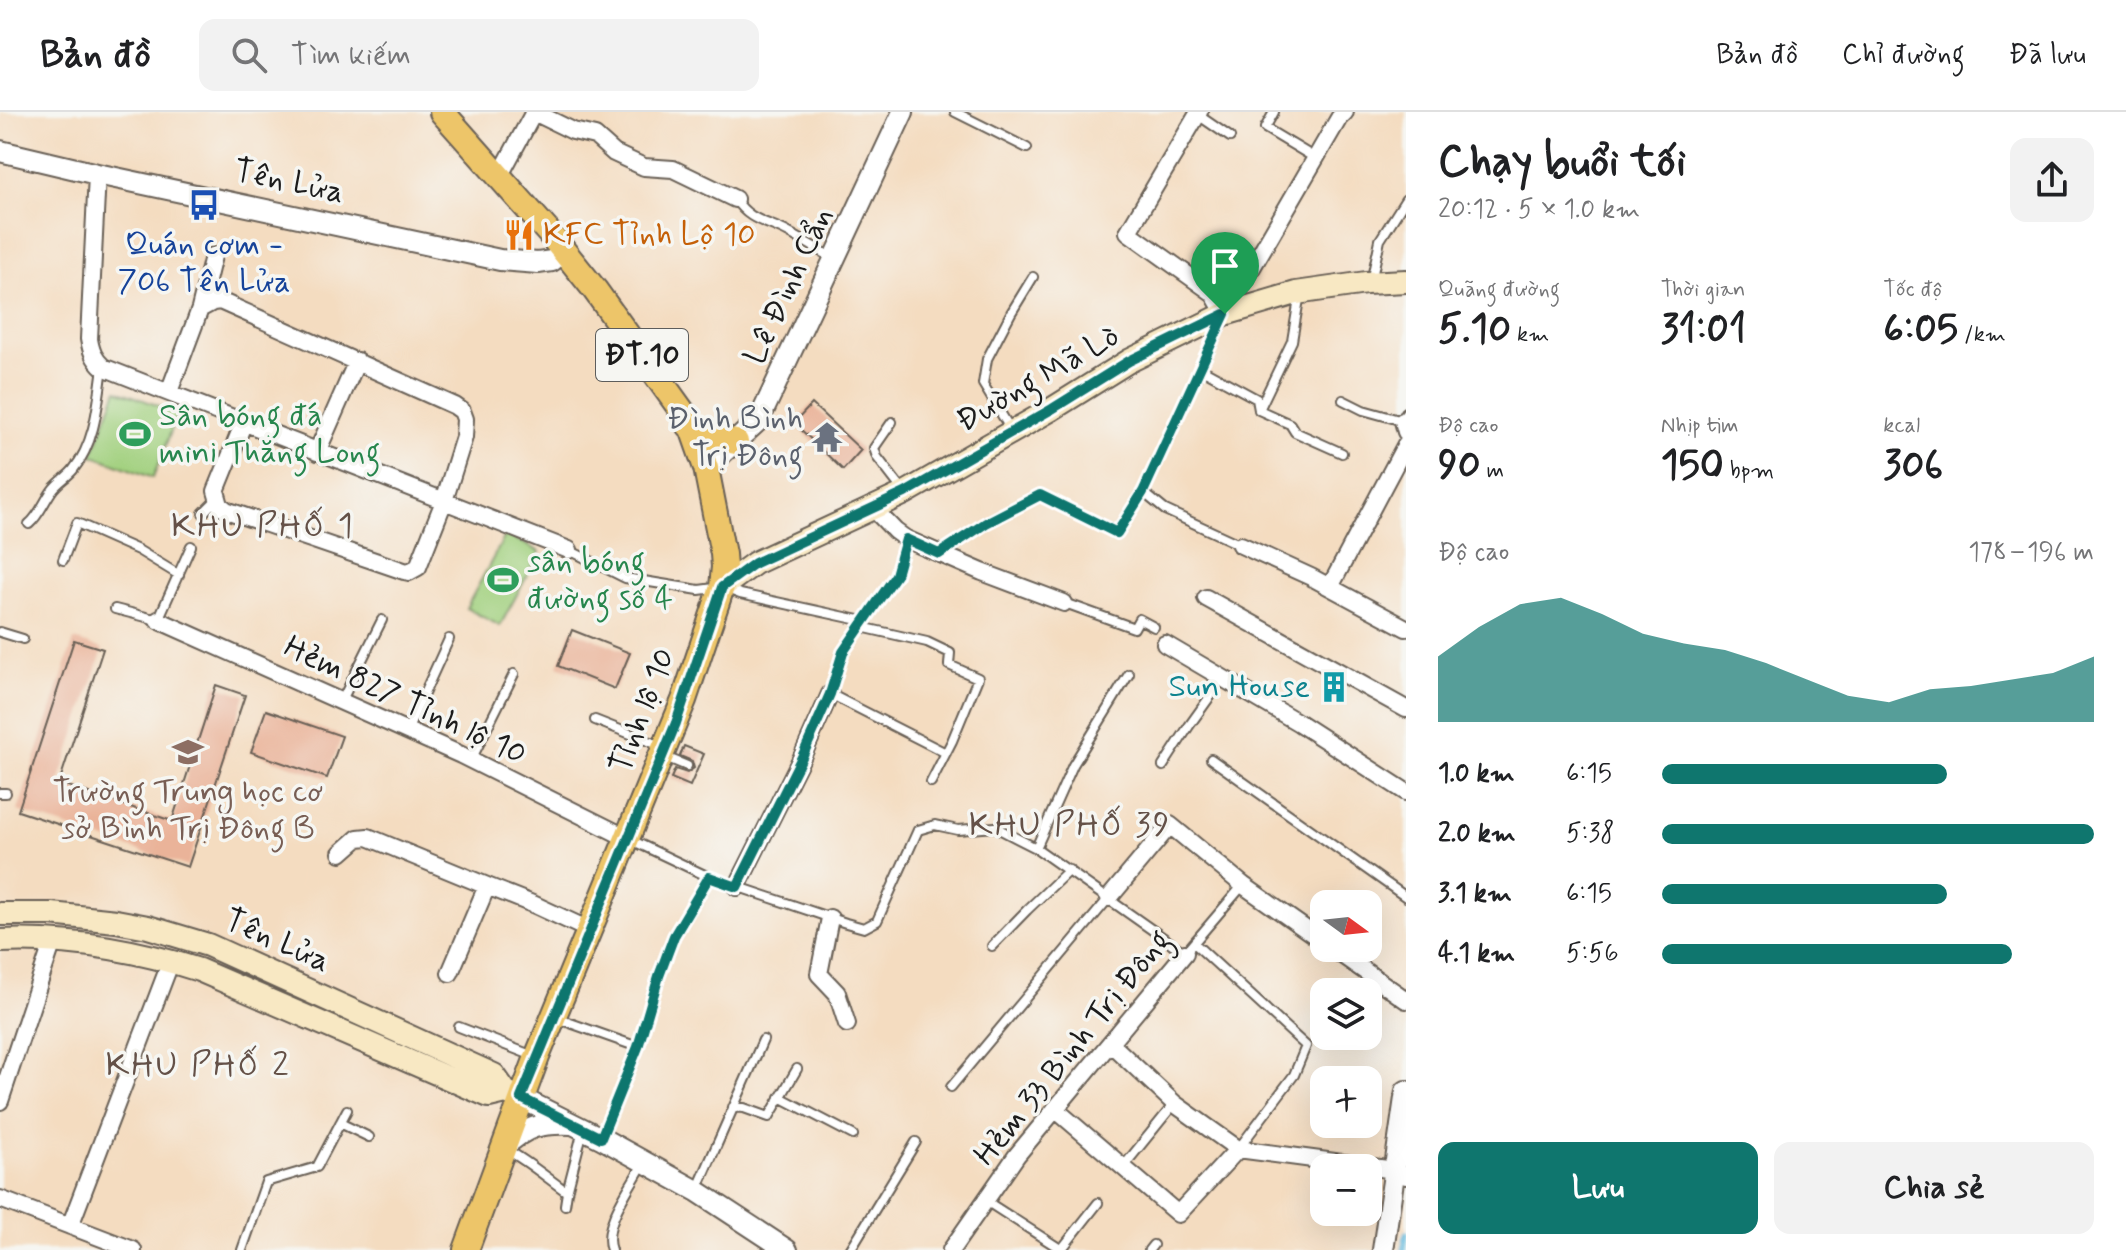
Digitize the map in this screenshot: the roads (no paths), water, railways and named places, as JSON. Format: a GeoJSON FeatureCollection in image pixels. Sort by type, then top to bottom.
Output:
{"type":"FeatureCollection","features":[{"type":"Feature","properties":{"kind":"main road","name":"Tỉnh lộ 10"},"geometry":{"type":"LineString","coordinates":[[442,112],[604,302],[682,411],[706,468],[723,554],[722,587],[684,700],[537,1057],[514,1095],[503,1148],[466,1250]]}},
{"type":"Feature","properties":{"kind":"main road","name":"Đường Mã Lò"},"geometry":{"type":"LineString","coordinates":[[722,587],[755,563],[905,493],[1129,361],[1225,314],[1300,293],[1370,282],[1406,281]]}},
{"type":"Feature","properties":{"kind":"main road"},"geometry":{"type":"LineString","coordinates":[[689,425],[711,437],[736,442]]}},
{"type":"Feature","properties":{"kind":"main road","name":"Tên Lửa"},"geometry":{"type":"LineString","coordinates":[[0,914],[51,914],[116,921],[208,945],[494,1075],[514,1095]]}},
{"type":"Feature","properties":{"kind":"main road","name":"Tên Lửa"},"geometry":{"type":"LineString","coordinates":[[0,941],[53,941],[111,947],[171,961],[199,970],[489,1096],[514,1095]]}},
{"type":"Feature","properties":{"kind":"street"},"geometry":{"type":"LineString","coordinates":[[499,177],[534,112],[573,131],[595,136],[614,153],[644,167],[673,169],[735,199]]}},
{"type":"Feature","properties":{"kind":"street","name":"Lê Đình Cẩn"},"geometry":{"type":"LineString","coordinates":[[706,468],[759,420],[903,112]]}},
{"type":"Feature","properties":{"kind":"street"},"geometry":{"type":"LineString","coordinates":[[1225,314],[1345,112]]}},
{"type":"Feature","properties":{"kind":"street"},"geometry":{"type":"LineString","coordinates":[[1198,113],[1128,232],[1213,293],[1225,314]]}},
{"type":"Feature","properties":{"kind":"street","name":"Tên Lửa"},"geometry":{"type":"LineString","coordinates":[[0,151],[500,260],[538,263],[552,261],[563,252]]}},
{"type":"Feature","properties":{"kind":"street"},"geometry":{"type":"LineString","coordinates":[[97,174],[89,339],[96,360],[103,367],[569,550]]}},
{"type":"Feature","properties":{"kind":"street"},"geometry":{"type":"LineString","coordinates":[[169,392],[200,309],[213,256]]}},
{"type":"Feature","properties":{"kind":"street"},"geometry":{"type":"LineString","coordinates":[[200,309],[213,302],[227,302],[462,411],[466,427],[444,501],[421,562],[409,572],[226,510],[220,505],[216,491],[244,422]]}},
{"type":"Feature","properties":{"kind":"street"},"geometry":{"type":"LineString","coordinates":[[317,452],[357,361]]}},
{"type":"Feature","properties":{"kind":"street"},"geometry":{"type":"LineString","coordinates":[[1330,587],[1406,444]]}},
{"type":"Feature","properties":{"kind":"street"},"geometry":{"type":"LineString","coordinates":[[872,507],[906,539],[1064,603]]}},
{"type":"Feature","properties":{"kind":"street"},"geometry":{"type":"LineString","coordinates":[[1241,545],[1330,587],[1406,628]]}},
{"type":"Feature","properties":{"kind":"street"},"geometry":{"type":"LineString","coordinates":[[1206,598],[1406,709]]}},
{"type":"Feature","properties":{"kind":"street","name":"Hẻm 827 Tỉnh lộ 10"},"geometry":{"type":"LineString","coordinates":[[158,620],[471,760],[627,838]]}},
{"type":"Feature","properties":{"kind":"street"},"geometry":{"type":"LineString","coordinates":[[1165,644],[1299,723],[1406,792]]}},
{"type":"Feature","properties":{"kind":"street"},"geometry":{"type":"LineString","coordinates":[[737,887],[830,694]]}},
{"type":"Feature","properties":{"kind":"street"},"geometry":{"type":"LineString","coordinates":[[1109,898],[1170,825],[1243,885],[1310,932]]}},
{"type":"Feature","properties":{"kind":"street"},"geometry":{"type":"LineString","coordinates":[[341,853],[358,838],[368,837],[589,930]]}},
{"type":"Feature","properties":{"kind":"street"},"geometry":{"type":"LineString","coordinates":[[450,973],[487,886]]}},
{"type":"Feature","properties":{"kind":"street"},"geometry":{"type":"LineString","coordinates":[[830,918],[819,974],[837,993],[847,1024]]}},
{"type":"Feature","properties":{"kind":"street"},"geometry":{"type":"LineString","coordinates":[[0,1101],[53,941]]}},
{"type":"Feature","properties":{"kind":"street","name":"Hẻm 33 Bình Trị Đông"},"geometry":{"type":"LineString","coordinates":[[951,1250],[1017,1155],[1189,948]]}},
{"type":"Feature","properties":{"kind":"street"},"geometry":{"type":"LineString","coordinates":[[70,1226],[171,961]]}},
{"type":"Feature","properties":{"kind":"street"},"geometry":{"type":"LineString","coordinates":[[1352,962],[1406,1000]]}},
{"type":"Feature","properties":{"kind":"street"},"geometry":{"type":"LineString","coordinates":[[1110,1043],[1175,1104],[1238,1149],[1401,1173]]}},
{"type":"Feature","properties":{"kind":"street"},"geometry":{"type":"LineString","coordinates":[[1383,1250],[1401,1173],[1406,1091]]}},
{"type":"Feature","properties":{"kind":"street"},"geometry":{"type":"LineString","coordinates":[[514,1095],[586,1130],[697,1191],[778,1247]]}},
{"type":"Feature","properties":{"kind":"street"},"geometry":{"type":"LineString","coordinates":[[1055,1109],[1178,1214],[1238,1149]]}},
{"type":"Feature","properties":{"kind":"street"},"geometry":{"type":"LineString","coordinates":[[503,1148],[517,1134],[534,1127],[556,1123],[586,1130]]}},
{"type":"Feature","properties":{"kind":"street"},"geometry":{"type":"LineString","coordinates":[[0,1199],[133,1250]]}},
{"type":"Feature","properties":{"kind":"lane"},"geometry":{"type":"LineString","coordinates":[[955,112],[1027,148]]}},
{"type":"Feature","properties":{"kind":"lane"},"geometry":{"type":"LineString","coordinates":[[1274,112],[1265,128],[1315,158]]}},
{"type":"Feature","properties":{"kind":"lane"},"geometry":{"type":"LineString","coordinates":[[1198,113],[1230,137]]}},
{"type":"Feature","properties":{"kind":"lane"},"geometry":{"type":"LineString","coordinates":[[735,199],[742,211],[764,224],[785,230],[835,259]]}},
{"type":"Feature","properties":{"kind":"lane"},"geometry":{"type":"LineString","coordinates":[[1370,282],[1380,240],[1406,199]]}},
{"type":"Feature","properties":{"kind":"lane"},"geometry":{"type":"LineString","coordinates":[[1012,431],[983,384],[987,359],[1033,277]]}},
{"type":"Feature","properties":{"kind":"lane"},"geometry":{"type":"LineString","coordinates":[[1259,410],[1292,341],[1300,293]]}},
{"type":"Feature","properties":{"kind":"lane"},"geometry":{"type":"LineString","coordinates":[[939,554],[986,523],[1040,495],[1117,533],[1143,492],[1225,314]]}},
{"type":"Feature","properties":{"kind":"lane"},"geometry":{"type":"LineString","coordinates":[[29,524],[55,486],[72,471],[86,451],[96,418],[103,367]]}},
{"type":"Feature","properties":{"kind":"lane"},"geometry":{"type":"LineString","coordinates":[[1200,368],[1257,399],[1259,410]]}},
{"type":"Feature","properties":{"kind":"lane"},"geometry":{"type":"LineString","coordinates":[[1343,400],[1363,410],[1405,422]]}},
{"type":"Feature","properties":{"kind":"lane"},"geometry":{"type":"LineString","coordinates":[[1259,410],[1290,424],[1295,432],[1342,453]]}},
{"type":"Feature","properties":{"kind":"lane"},"geometry":{"type":"LineString","coordinates":[[892,422],[874,448],[877,457],[905,493]]}},
{"type":"Feature","properties":{"kind":"lane"},"geometry":{"type":"LineString","coordinates":[[1143,492],[1165,510],[1241,545]]}},
{"type":"Feature","properties":{"kind":"lane"},"geometry":{"type":"LineString","coordinates":[[203,513],[217,499]]}},
{"type":"Feature","properties":{"kind":"lane"},"geometry":{"type":"LineString","coordinates":[[63,560],[77,523],[138,550],[179,575]]}},
{"type":"Feature","properties":{"kind":"lane"},"geometry":{"type":"LineString","coordinates":[[906,539],[896,575],[843,652],[830,694],[946,753]]}},
{"type":"Feature","properties":{"kind":"lane"},"geometry":{"type":"LineString","coordinates":[[115,609],[158,620],[191,546]]}},
{"type":"Feature","properties":{"kind":"lane"},"geometry":{"type":"LineString","coordinates":[[569,550],[625,578],[699,590],[722,587],[927,642],[950,653],[949,665],[978,678],[931,782]]}},
{"type":"Feature","properties":{"kind":"lane"},"geometry":{"type":"LineString","coordinates":[[1064,603],[1134,628],[1139,619],[1154,627]]}},
{"type":"Feature","properties":{"kind":"lane"},"geometry":{"type":"LineString","coordinates":[[341,702],[382,620]]}},
{"type":"Feature","properties":{"kind":"lane"},"geometry":{"type":"LineString","coordinates":[[0,632],[23,639]]}},
{"type":"Feature","properties":{"kind":"lane"},"geometry":{"type":"LineString","coordinates":[[407,731],[449,639]]}},
{"type":"Feature","properties":{"kind":"lane"},"geometry":{"type":"LineString","coordinates":[[471,760],[514,674]]}},
{"type":"Feature","properties":{"kind":"lane"},"geometry":{"type":"LineString","coordinates":[[1036,848],[1073,765],[1129,674]]}},
{"type":"Feature","properties":{"kind":"lane"},"geometry":{"type":"LineString","coordinates":[[1163,766],[1214,691],[1219,676]]}},
{"type":"Feature","properties":{"kind":"lane"},"geometry":{"type":"LineString","coordinates":[[595,720],[687,766]]}},
{"type":"Feature","properties":{"kind":"lane"},"geometry":{"type":"LineString","coordinates":[[1211,759],[1406,897]]}},
{"type":"Feature","properties":{"kind":"lane"},"geometry":{"type":"LineString","coordinates":[[627,838],[709,877],[864,928],[877,921],[918,830],[935,825],[958,830],[995,827],[1036,848],[1189,948],[1306,1046],[1294,1075],[1238,1149]]}},
{"type":"Feature","properties":{"kind":"lane"},"geometry":{"type":"LineString","coordinates":[[992,946],[1069,870]]}},
{"type":"Feature","properties":{"kind":"lane"},"geometry":{"type":"LineString","coordinates":[[565,1205],[586,1130],[638,1047],[674,936],[709,877]]}},
{"type":"Feature","properties":{"kind":"lane","name":"Hẻm 33 Bình Trị Đông"},"geometry":{"type":"LineString","coordinates":[[1189,948],[1243,885]]}},
{"type":"Feature","properties":{"kind":"lane"},"geometry":{"type":"LineString","coordinates":[[951,1087],[1109,898]]}},
{"type":"Feature","properties":{"kind":"lane"},"geometry":{"type":"LineString","coordinates":[[553,1017],[638,1047]]}},
{"type":"Feature","properties":{"kind":"lane"},"geometry":{"type":"LineString","coordinates":[[459,1027],[537,1057]]}},
{"type":"Feature","properties":{"kind":"lane"},"geometry":{"type":"LineString","coordinates":[[697,1191],[763,1040]]}},
{"type":"Feature","properties":{"kind":"lane"},"geometry":{"type":"LineString","coordinates":[[733,1107],[769,1117],[797,1069]]}},
{"type":"Feature","properties":{"kind":"lane"},"geometry":{"type":"LineString","coordinates":[[780,1097],[853,1135]]}},
{"type":"Feature","properties":{"kind":"lane"},"geometry":{"type":"LineString","coordinates":[[1123,1167],[1175,1104]]}},
{"type":"Feature","properties":{"kind":"lane"},"geometry":{"type":"LineString","coordinates":[[242,1250],[266,1182],[317,1167],[347,1110]]}},
{"type":"Feature","properties":{"kind":"lane"},"geometry":{"type":"LineString","coordinates":[[340,1123],[369,1137]]}},
{"type":"Feature","properties":{"kind":"lane"},"geometry":{"type":"LineString","coordinates":[[850,1250],[916,1142]]}},
{"type":"Feature","properties":{"kind":"lane"},"geometry":{"type":"LineString","coordinates":[[503,1148],[527,1161],[567,1192]]}},
{"type":"Feature","properties":{"kind":"lane"},"geometry":{"type":"LineString","coordinates":[[611,1250],[608,1242],[613,1219],[644,1161]]}},
{"type":"Feature","properties":{"kind":"lane"},"geometry":{"type":"LineString","coordinates":[[986,1201],[1062,1250],[1098,1203]]}},
{"type":"Feature","properties":{"kind":"waterway"},"geometry":{"type":"LineString","coordinates":[[1404,1250],[1406,1233]]}},
{"type":"Feature","properties":{"kind":"place","name":"Quán cơm - 706 Tên Lửa"},"geometry":{"type":"Point","coordinates":[204,205]}},
{"type":"Feature","properties":{"kind":"place","name":"KFC Tỉnh Lộ 10"},"geometry":{"type":"Point","coordinates":[519,235]}},
{"type":"Feature","properties":{"kind":"place","name":"Sân bóng đá mini Thăng Long"},"geometry":{"type":"Point","coordinates":[135,434]}},
{"type":"Feature","properties":{"kind":"place","name":"Đình Bình Trị Đông"},"geometry":{"type":"Point","coordinates":[827,437]}},
{"type":"Feature","properties":{"kind":"place","name":"sân bóng đường số 4"},"geometry":{"type":"Point","coordinates":[503,580]}},
{"type":"Feature","properties":{"kind":"place","name":"Sun House"},"geometry":{"type":"Point","coordinates":[1334,687]}},
{"type":"Feature","properties":{"kind":"place","name":"Trường Trung học cơ sở Bình Trị Đông B"},"geometry":{"type":"Point","coordinates":[188,752]}},
{"type":"Feature","properties":{"kind":"district","name":"KHU PHỐ 1"},"geometry":{"type":"Point","coordinates":[263,526]}},
{"type":"Feature","properties":{"kind":"district","name":"KHU PHỐ 39"},"geometry":{"type":"Point","coordinates":[1070,825]}},
{"type":"Feature","properties":{"kind":"district","name":"KHU PHỐ 2"},"geometry":{"type":"Point","coordinates":[198,1065]}}]}
